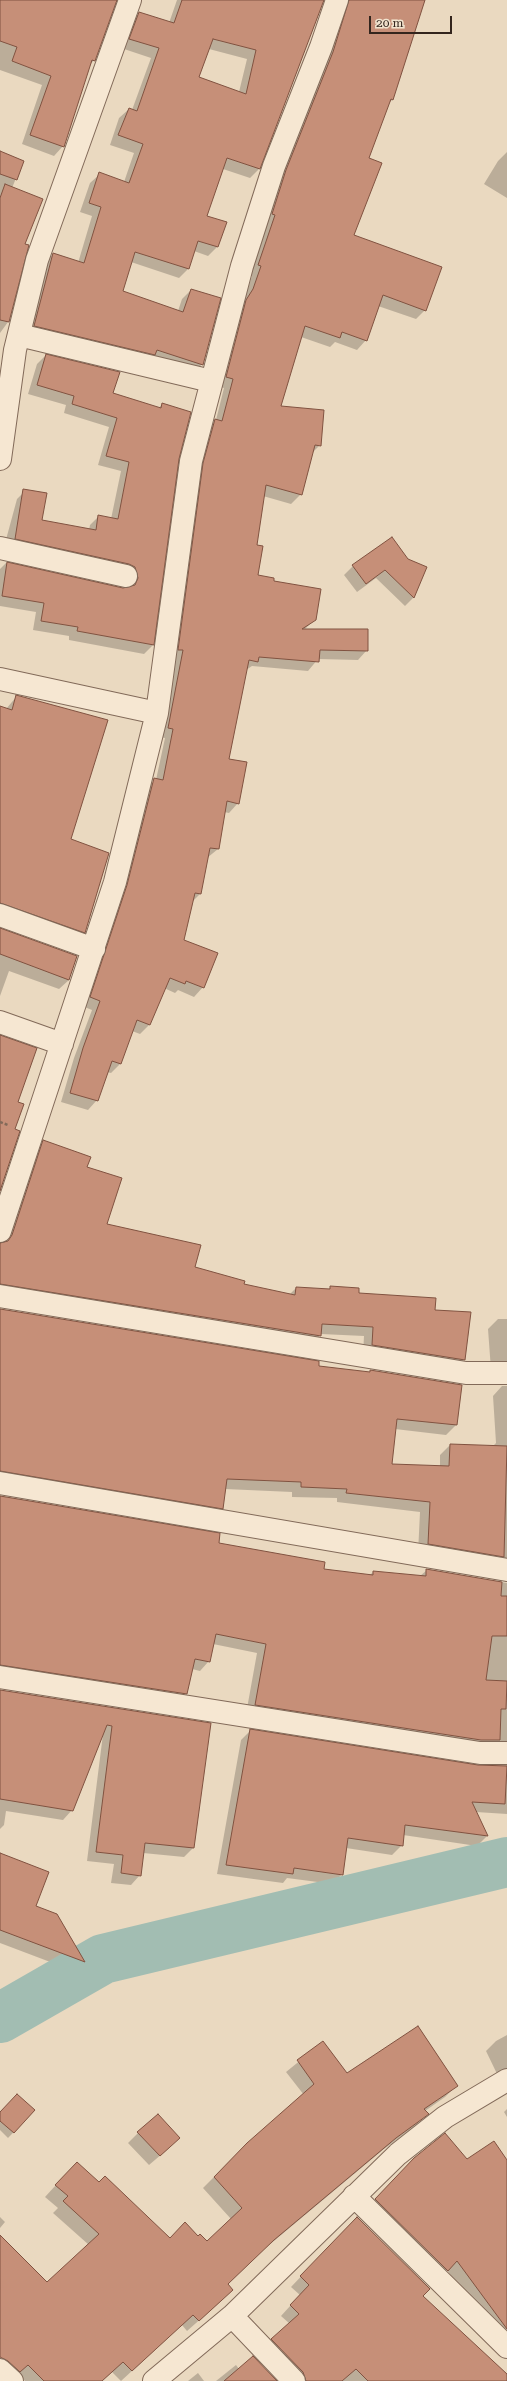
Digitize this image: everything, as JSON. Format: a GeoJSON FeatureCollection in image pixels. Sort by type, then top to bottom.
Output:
{"type":"FeatureCollection","features":[{"type":"Feature","properties":{"kind":"street"},"geometry":{"type":"LineString","coordinates":[[0,460],[19,335],[38,260],[130,0]]}},
{"type":"Feature","properties":{"kind":"street"},"geometry":{"type":"LineString","coordinates":[[0,1231],[115,882],[157,713],[190,461],[242,266],[274,166],[321,48],[337,0]]}},
{"type":"Feature","properties":{"kind":"street"},"geometry":{"type":"LineString","coordinates":[[19,335],[211,380]]}},
{"type":"Feature","properties":{"kind":"street"},"geometry":{"type":"LineString","coordinates":[[0,548],[126,576]]}},
{"type":"Feature","properties":{"kind":"street"},"geometry":{"type":"LineString","coordinates":[[0,679],[157,713]]}},
{"type":"Feature","properties":{"kind":"street"},"geometry":{"type":"LineString","coordinates":[[0,915],[94,948]]}},
{"type":"Feature","properties":{"kind":"street"},"geometry":{"type":"LineString","coordinates":[[0,1022],[62,1044]]}},
{"type":"Feature","properties":{"kind":"street"},"geometry":{"type":"LineString","coordinates":[[0,1296],[466,1373],[507,1373]]}},
{"type":"Feature","properties":{"kind":"street"},"geometry":{"type":"LineString","coordinates":[[0,1483],[507,1570]]}},
{"type":"Feature","properties":{"kind":"street"},"geometry":{"type":"LineString","coordinates":[[0,1677],[480,1753],[507,1753]]}},
{"type":"Feature","properties":{"kind":"street"},"geometry":{"type":"LineString","coordinates":[[154,2381],[232,2316],[398,2154],[445,2117],[507,2080]]}},
{"type":"Feature","properties":{"kind":"street"},"geometry":{"type":"LineString","coordinates":[[354,2196],[507,2347]]}},
{"type":"Feature","properties":{"kind":"street"},"geometry":{"type":"LineString","coordinates":[[232,2316],[294,2381]]}},
{"type":"Feature","properties":{"kind":"street"},"geometry":{"type":"LineString","coordinates":[[0,2370],[12,2381]]}},
{"type":"Feature","properties":{"kind":"building"},"geometry":{"type":"Polygon","coordinates":[[[0,0],[117,0],[95,61],[92,60],[64,147],[30,135],[51,76],[12,61],[17,47],[0,41],[0,0]]]}},
{"type":"Feature","properties":{"kind":"building"},"geometry":{"type":"Polygon","coordinates":[[[182,0],[324,0],[260,169],[227,158],[207,216],[227,222],[218,247],[198,241],[189,269],[135,252],[123,291],[183,312],[191,289],[221,298],[203,365],[157,350],[155,355],[34,326],[53,253],[84,263],[101,207],[89,203],[99,172],[129,183],[143,144],[118,135],[129,108],[137,111],[159,48],[129,39],[139,12],[174,23],[182,0]],[[213,39],[199,77],[246,94],[256,50],[213,39]]]}},
{"type":"Feature","properties":{"kind":"building"},"geometry":{"type":"Polygon","coordinates":[[[349,0],[425,0],[393,100],[391,99],[369,158],[382,163],[354,235],[442,267],[426,311],[383,295],[367,341],[342,332],[340,338],[305,326],[281,406],[324,410],[321,446],[315,445],[302,495],[266,485],[257,545],[263,546],[258,575],[274,578],[274,581],[321,589],[316,620],[302,629],[368,629],[368,651],[320,650],[319,662],[259,657],[258,662],[249,660],[229,759],[247,762],[239,804],[227,801],[219,849],[210,848],[201,894],[195,893],[184,940],[218,953],[204,988],[186,981],[185,984],[170,978],[150,1025],[137,1020],[121,1064],[112,1061],[98,1101],[70,1093],[83,1048],[100,1001],[90,997],[127,885],[154,778],[163,780],[173,729],[168,728],[183,650],[178,650],[203,463],[215,419],[222,421],[233,379],[226,377],[246,300],[253,289],[261,266],[258,265],[275,215],[272,214],[286,170],[333,52],[349,0]]]}},
{"type":"Feature","properties":{"kind":"building"},"geometry":{"type":"Polygon","coordinates":[[[0,151],[24,161],[17,180],[0,174],[0,151]]]}},
{"type":"Feature","properties":{"kind":"building"},"geometry":{"type":"Polygon","coordinates":[[[5,184],[43,199],[25,244],[29,245],[9,322],[0,320],[0,198],[5,184]]]}},
{"type":"Feature","properties":{"kind":"building"},"geometry":{"type":"Polygon","coordinates":[[[46,354],[120,372],[113,393],[161,408],[162,403],[191,412],[179,459],[154,645],[77,631],[78,627],[41,621],[44,603],[2,596],[7,562],[123,588],[135,585],[138,578],[135,567],[129,564],[15,539],[23,489],[47,493],[42,520],[96,530],[98,515],[118,519],[129,462],[106,456],[117,418],[72,404],[74,396],[37,385],[46,354]]]}},
{"type":"Feature","properties":{"kind":"building"},"geometry":{"type":"Polygon","coordinates":[[[392,537],[408,559],[427,567],[414,598],[385,570],[366,584],[352,565],[392,537]]]}},
{"type":"Feature","properties":{"kind":"building"},"geometry":{"type":"Polygon","coordinates":[[[16,695],[108,720],[71,839],[109,853],[85,933],[0,903],[0,706],[12,710],[16,695]]]}},
{"type":"Feature","properties":{"kind":"building"},"geometry":{"type":"Polygon","coordinates":[[[0,928],[77,956],[69,980],[0,954],[0,928]]]}},
{"type":"Feature","properties":{"kind":"building"},"geometry":{"type":"Polygon","coordinates":[[[0,1035],[37,1048],[18,1102],[24,1104],[15,1129],[20,1131],[0,1191],[0,1035]]]}},
{"type":"Feature","properties":{"kind":"building"},"geometry":{"type":"Polygon","coordinates":[[[43,1140],[91,1157],[87,1167],[122,1178],[107,1224],[201,1245],[195,1267],[245,1281],[244,1284],[295,1295],[296,1287],[330,1289],[330,1286],[359,1288],[359,1293],[436,1298],[435,1310],[471,1312],[465,1360],[372,1345],[373,1327],[322,1324],[321,1336],[0,1284],[0,1243],[8,1241],[12,1235],[43,1140]]]}},
{"type":"Feature","properties":{"kind":"building"},"geometry":{"type":"Polygon","coordinates":[[[0,1309],[319,1361],[319,1366],[370,1372],[370,1370],[462,1385],[457,1425],[397,1419],[392,1464],[449,1466],[450,1444],[507,1446],[504,1557],[428,1544],[430,1502],[346,1493],[347,1489],[301,1487],[301,1482],[227,1479],[223,1509],[0,1471],[0,1309]]]}},
{"type":"Feature","properties":{"kind":"building"},"geometry":{"type":"Polygon","coordinates":[[[0,1496],[220,1533],[219,1543],[325,1562],[324,1569],[373,1575],[373,1571],[426,1576],[426,1569],[502,1582],[501,1596],[507,1596],[507,1636],[492,1636],[486,1680],[507,1681],[506,1709],[501,1709],[500,1740],[481,1740],[255,1705],[266,1644],[216,1634],[210,1662],[195,1659],[187,1694],[0,1665],[0,1496]]]}},
{"type":"Feature","properties":{"kind":"building"},"geometry":{"type":"Polygon","coordinates":[[[0,1690],[211,1723],[194,1848],[145,1843],[141,1876],[121,1873],[123,1855],[96,1852],[112,1726],[107,1725],[73,1811],[0,1799],[0,1690]]]}},
{"type":"Feature","properties":{"kind":"building"},"geometry":{"type":"Polygon","coordinates":[[[250,1729],[478,1765],[507,1766],[505,1804],[472,1802],[488,1836],[405,1825],[403,1846],[348,1838],[343,1875],[294,1868],[293,1874],[226,1865],[250,1729]]]}},
{"type":"Feature","properties":{"kind":"building"},"geometry":{"type":"Polygon","coordinates":[[[0,1853],[49,1872],[36,1906],[57,1914],[85,1962],[0,1930],[0,1853]]]}},
{"type":"Feature","properties":{"kind":"building"},"geometry":{"type":"Polygon","coordinates":[[[418,2026],[458,2086],[424,2109],[429,2114],[396,2138],[274,2240],[228,2284],[233,2290],[199,2321],[193,2315],[132,2371],[123,2362],[102,2381],[44,2381],[28,2365],[20,2372],[8,2361],[0,2357],[0,2235],[47,2282],[99,2234],[63,2201],[68,2196],[55,2185],[77,2162],[99,2182],[105,2176],[170,2238],[185,2222],[198,2236],[200,2234],[207,2241],[242,2208],[214,2177],[247,2143],[314,2084],[297,2060],[323,2041],[347,2073],[418,2026]]]}},
{"type":"Feature","properties":{"kind":"building"},"geometry":{"type":"Polygon","coordinates":[[[17,2094],[35,2110],[14,2133],[0,2121],[0,2112],[17,2094]]]}},
{"type":"Feature","properties":{"kind":"building"},"geometry":{"type":"Polygon","coordinates":[[[158,2114],[180,2138],[160,2156],[137,2132],[158,2114]]]}},
{"type":"Feature","properties":{"kind":"building"},"geometry":{"type":"Polygon","coordinates":[[[445,2133],[467,2159],[494,2141],[507,2160],[507,2329],[457,2261],[448,2271],[375,2199],[414,2158],[445,2133]]]}},
{"type":"Feature","properties":{"kind":"building"},"geometry":{"type":"Polygon","coordinates":[[[357,2217],[430,2289],[423,2296],[507,2374],[507,2381],[368,2381],[356,2369],[342,2381],[306,2381],[303,2372],[271,2339],[299,2314],[290,2305],[309,2285],[300,2276],[357,2217]]]}},
{"type":"Feature","properties":{"kind":"building"},"geometry":{"type":"Polygon","coordinates":[[[253,2356],[277,2381],[224,2381],[253,2356]]]}},
{"type":"Feature","properties":{"kind":"waterway"},"geometry":{"type":"LineString","coordinates":[[0,2018],[103,1959],[507,1862]]}}]}
